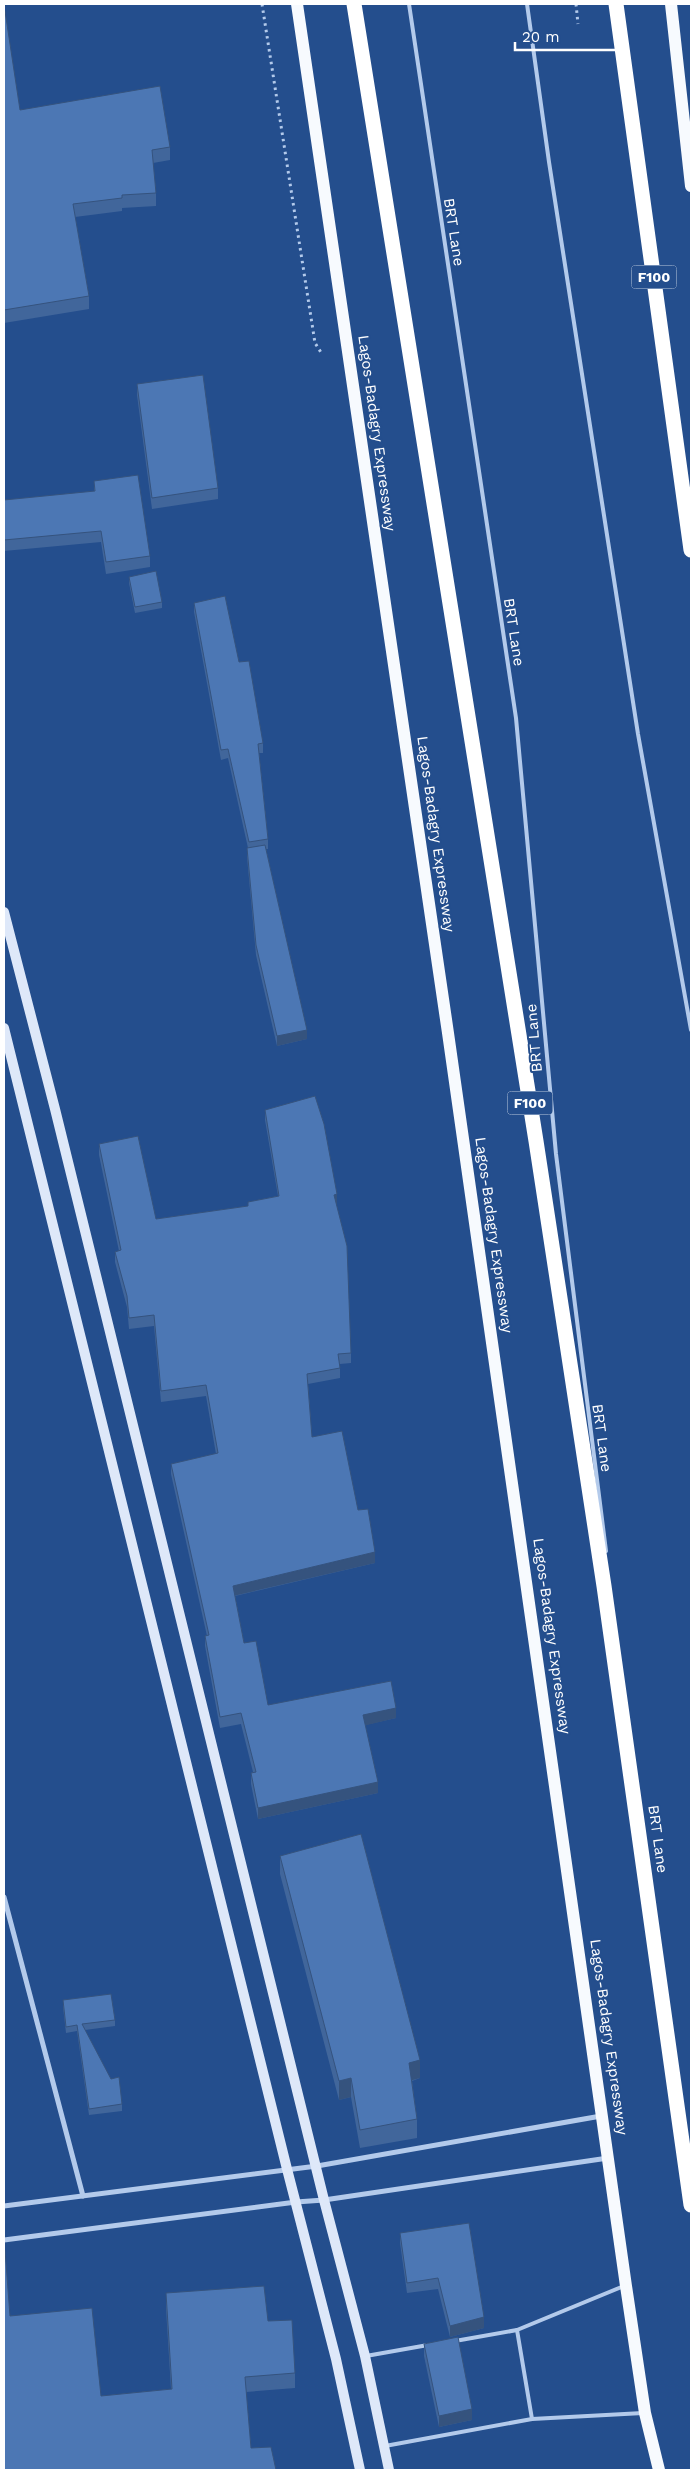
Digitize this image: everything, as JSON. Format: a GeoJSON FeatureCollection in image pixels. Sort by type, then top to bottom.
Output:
{"type":"FeatureCollection","features":[{"type":"Feature","properties":{"kind":"highway","name":"F100"},"geometry":{"type":"LineString","coordinates":[[354,4],[536,1140],[601,1566],[691,2205]]}},
{"type":"Feature","properties":{"kind":"highway","name":"F100"},"geometry":{"type":"LineString","coordinates":[[616,4],[691,550]]}},
{"type":"Feature","properties":{"kind":"main road","name":"Lagos-Badagry Expressway"},"geometry":{"type":"LineString","coordinates":[[297,4],[626,2286],[646,2413],[659,2470]]}},
{"type":"Feature","properties":{"kind":"main road"},"geometry":{"type":"LineString","coordinates":[[671,4],[691,186]]}},
{"type":"Feature","properties":{"kind":"main road"},"geometry":{"type":"LineString","coordinates":[[4,912],[58,1119],[324,2200],[365,2356],[388,2470]]}},
{"type":"Feature","properties":{"kind":"main road"},"geometry":{"type":"LineString","coordinates":[[4,1028],[287,2169],[336,2359],[360,2470]]}},
{"type":"Feature","properties":{"kind":"street"},"geometry":{"type":"LineString","coordinates":[[4,1897],[83,2196]]}},
{"type":"Feature","properties":{"kind":"street"},"geometry":{"type":"LineString","coordinates":[[4,2206],[317,2166],[603,2116]]}},
{"type":"Feature","properties":{"kind":"street"},"geometry":{"type":"LineString","coordinates":[[4,2240],[324,2200],[608,2158]]}},
{"type":"Feature","properties":{"kind":"lane","name":"BRT Lane"},"geometry":{"type":"LineString","coordinates":[[409,4],[516,718],[556,1154],[607,1559]]}},
{"type":"Feature","properties":{"kind":"lane"},"geometry":{"type":"LineString","coordinates":[[527,4],[549,162],[638,734],[691,1030]]}},
{"type":"Feature","properties":{"kind":"lane"},"geometry":{"type":"LineString","coordinates":[[450,2342],[517,2330],[626,2286]]}},
{"type":"Feature","properties":{"kind":"lane"},"geometry":{"type":"LineString","coordinates":[[517,2330],[532,2419]]}},
{"type":"Feature","properties":{"kind":"lane"},"geometry":{"type":"LineString","coordinates":[[365,2356],[431,2345]]}},
{"type":"Feature","properties":{"kind":"lane"},"geometry":{"type":"LineString","coordinates":[[384,2446],[532,2419],[646,2413]]}},
{"type":"Feature","properties":{"kind":"path"},"geometry":{"type":"LineString","coordinates":[[262,4],[315,343]]}},
{"type":"Feature","properties":{"kind":"path"},"geometry":{"type":"LineString","coordinates":[[576,4],[578,24]]}},
{"type":"Feature","properties":{"kind":"building"},"geometry":{"type":"Polygon","coordinates":[[[4,11],[20,110],[160,86],[170,147],[152,150],[156,193],[122,195],[122,198],[73,204],[89,296],[4,310],[4,11]]]}},
{"type":"Feature","properties":{"kind":"building"},"geometry":{"type":"Polygon","coordinates":[[[203,375],[218,488],[152,498],[137,384],[203,375]]]}},
{"type":"Feature","properties":{"kind":"building"},"geometry":{"type":"Polygon","coordinates":[[[138,475],[150,556],[106,562],[101,531],[4,540],[4,500],[95,491],[94,481],[138,475]]]}},
{"type":"Feature","properties":{"kind":"building"},"geometry":{"type":"Polygon","coordinates":[[[156,571],[162,602],[135,607],[129,577],[156,571]]]}},
{"type":"Feature","properties":{"kind":"building"},"geometry":{"type":"Polygon","coordinates":[[[225,596],[239,662],[249,661],[263,743],[258,744],[268,839],[249,842],[228,749],[221,750],[194,603],[225,596]]]}},
{"type":"Feature","properties":{"kind":"building"},"geometry":{"type":"Polygon","coordinates":[[[265,845],[307,1030],[277,1036],[256,945],[247,848],[265,845]]]}},
{"type":"Feature","properties":{"kind":"building"},"geometry":{"type":"Polygon","coordinates":[[[315,1096],[324,1124],[337,1194],[334,1195],[347,1246],[351,1353],[338,1354],[340,1368],[307,1374],[312,1437],[342,1431],[358,1510],[368,1509],[375,1552],[233,1586],[244,1643],[256,1641],[268,1705],[391,1681],[396,1708],[363,1715],[378,1782],[258,1808],[251,1773],[256,1772],[241,1713],[220,1717],[205,1636],[209,1635],[171,1464],[218,1453],[206,1385],[161,1391],[154,1315],[129,1318],[127,1296],[115,1252],[121,1250],[99,1144],[138,1136],[156,1219],[248,1206],[248,1202],[279,1196],[265,1110],[315,1096]]]}},
{"type":"Feature","properties":{"kind":"building"},"geometry":{"type":"Polygon","coordinates":[[[361,1834],[420,2060],[409,2063],[417,2119],[360,2130],[351,2078],[339,2081],[280,1856],[361,1834]]]}},
{"type":"Feature","properties":{"kind":"building"},"geometry":{"type":"Polygon","coordinates":[[[111,1994],[115,2020],[82,2024],[111,2079],[119,2077],[122,2104],[89,2109],[77,2025],[66,2027],[63,2000],[111,1994]]]}},
{"type":"Feature","properties":{"kind":"building"},"geometry":{"type":"Polygon","coordinates":[[[469,2223],[484,2317],[450,2326],[438,2278],[407,2283],[400,2233],[469,2223]]]}},
{"type":"Feature","properties":{"kind":"building"},"geometry":{"type":"Polygon","coordinates":[[[4,2250],[10,2316],[92,2308],[101,2396],[172,2389],[166,2293],[264,2286],[268,2321],[292,2320],[295,2373],[245,2377],[251,2448],[271,2447],[276,2470],[4,2470],[4,2250]]]}},
{"type":"Feature","properties":{"kind":"building"},"geometry":{"type":"Polygon","coordinates":[[[458,2337],[472,2409],[439,2416],[424,2344],[458,2337]]]}}]}
